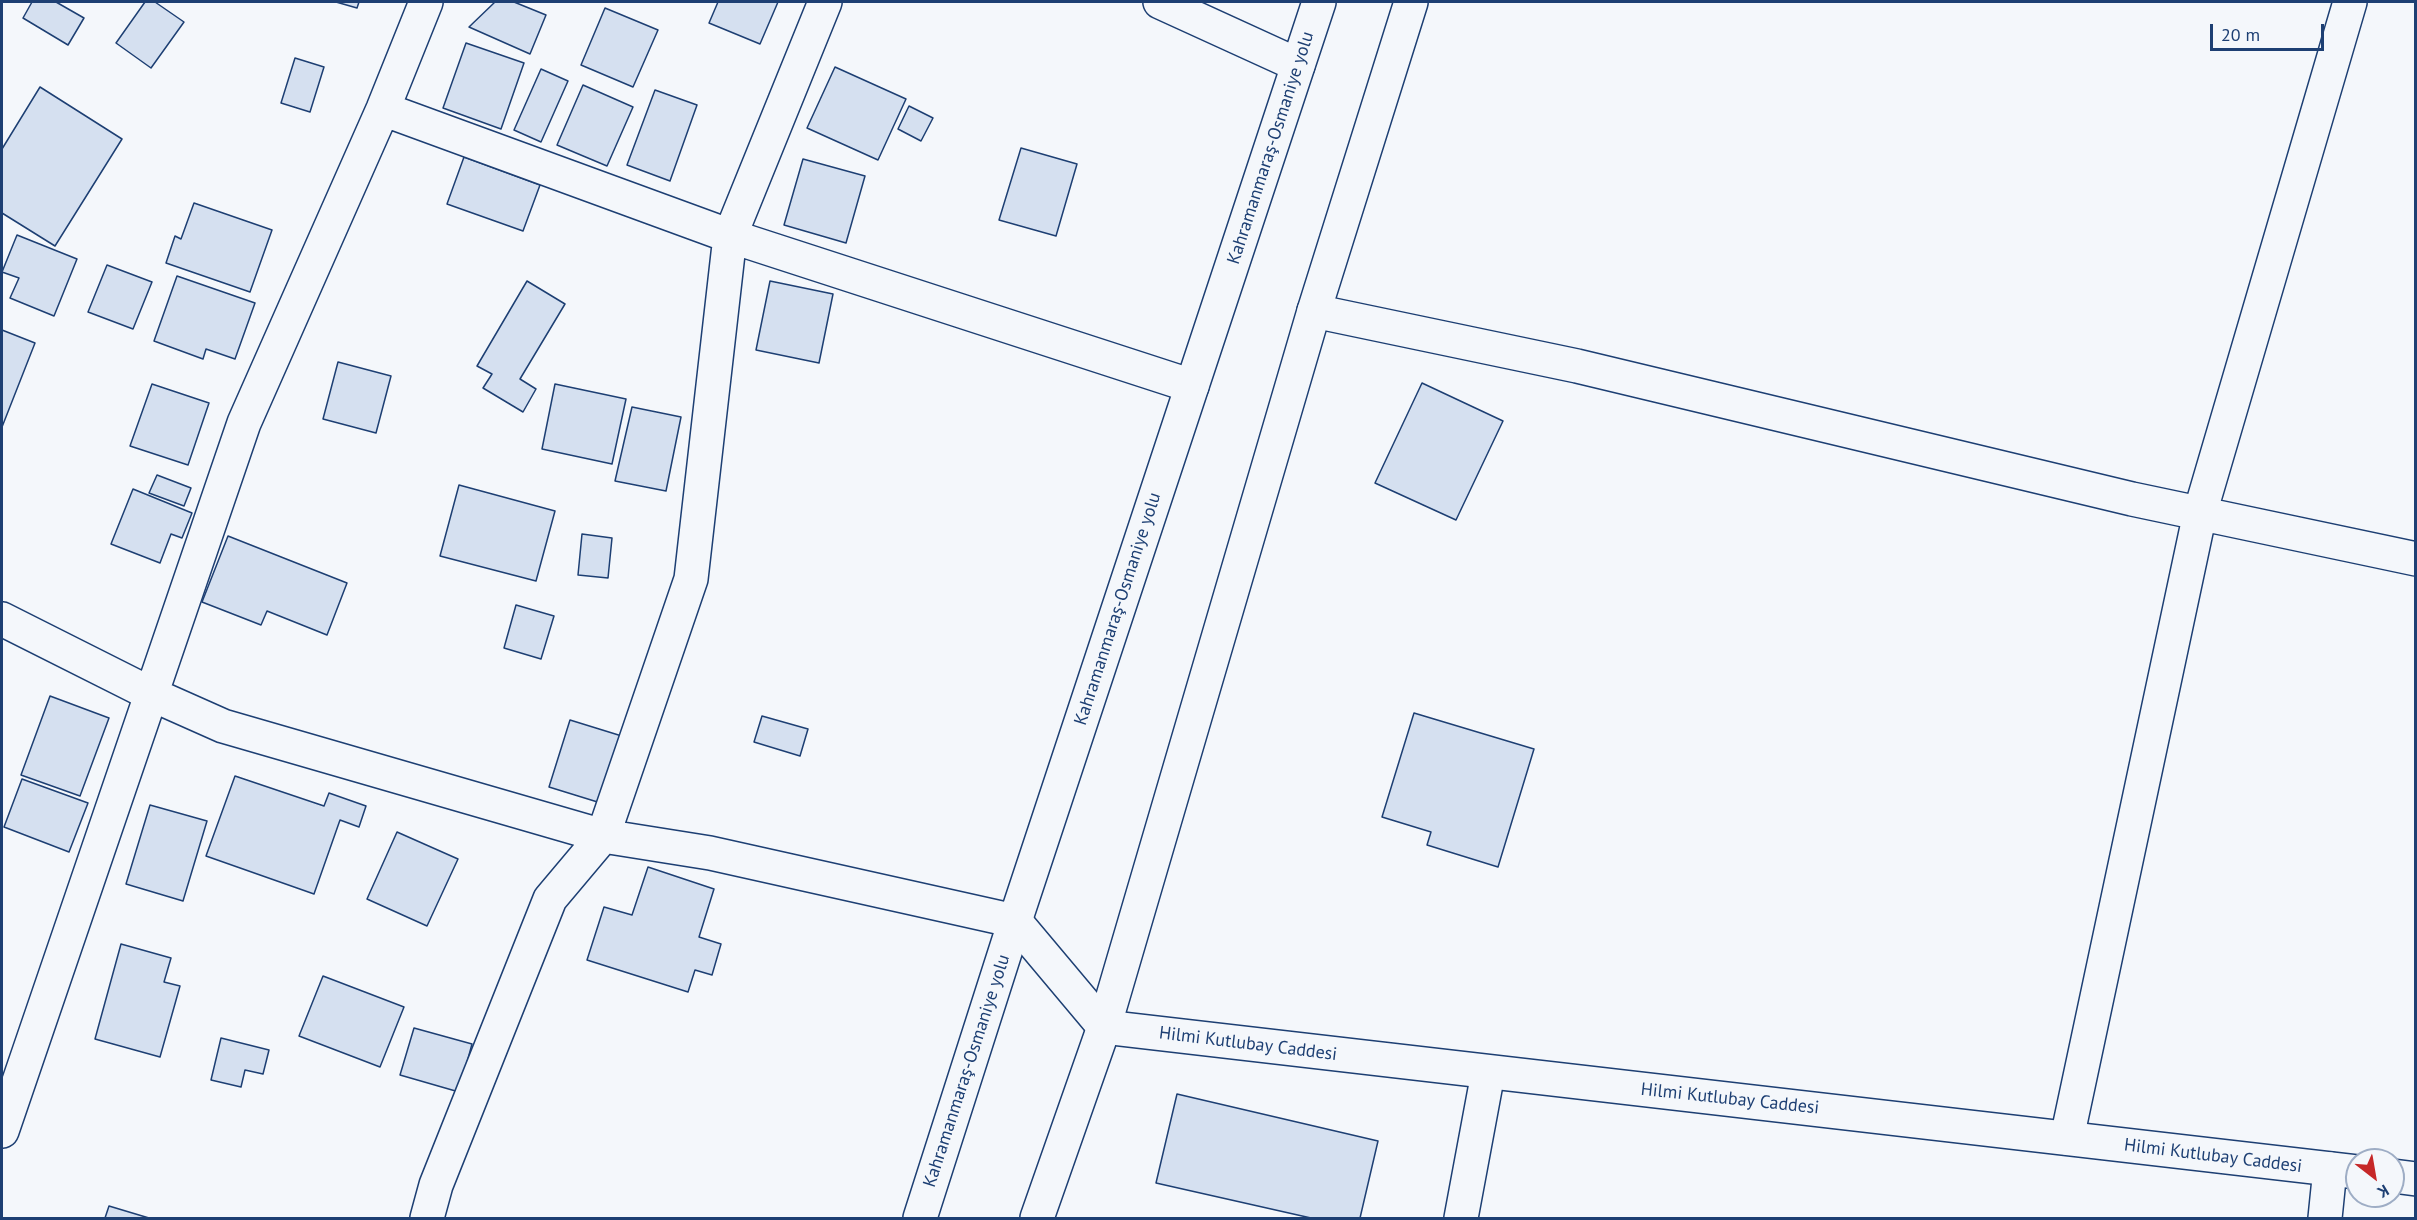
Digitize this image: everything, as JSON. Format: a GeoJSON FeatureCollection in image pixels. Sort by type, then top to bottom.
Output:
{"type":"FeatureCollection","features":[{"type":"Feature","properties":{"kind":"main road"},"geometry":{"type":"LineString","coordinates":[[2,1131],[244,423],[383,109],[426,2]]}},
{"type":"Feature","properties":{"kind":"main road"},"geometry":{"type":"LineString","coordinates":[[427,1218],[436,1185],[550,899],[603,836],[691,579],[730,236],[825,2]]}},
{"type":"Feature","properties":{"kind":"main road"},"geometry":{"type":"LineString","coordinates":[[1160,2],[1298,65]]}},
{"type":"Feature","properties":{"kind":"main road","name":"Kahramanmaraş-Osmaniye yolu"},"geometry":{"type":"LineString","coordinates":[[920,1218],[1015,921],[1319,2]]}},
{"type":"Feature","properties":{"kind":"main road"},"geometry":{"type":"LineString","coordinates":[[1037,1218],[1104,1027],[1314,311],[1411,2]]}},
{"type":"Feature","properties":{"kind":"main road"},"geometry":{"type":"LineString","coordinates":[[2067,1138],[2200,513],[2350,2]]}},
{"type":"Feature","properties":{"kind":"main road"},"geometry":{"type":"LineString","coordinates":[[383,109],[730,236],[1192,386]]}},
{"type":"Feature","properties":{"kind":"main road"},"geometry":{"type":"LineString","coordinates":[[1314,311],[1578,366],[2120,496],[2415,559]]}},
{"type":"Feature","properties":{"kind":"main road"},"geometry":{"type":"LineString","coordinates":[[2,619],[151,694],[223,726],[603,836],[710,852],[1015,921],[1104,1027]]}},
{"type":"Feature","properties":{"kind":"main road","name":"Hilmi Kutlubay Caddesi"},"geometry":{"type":"LineString","coordinates":[[1104,1027],[2343,1171]]}},
{"type":"Feature","properties":{"kind":"main road"},"geometry":{"type":"LineString","coordinates":[[1461,1218],[1488,1073]]}},
{"type":"Feature","properties":{"kind":"main road"},"geometry":{"type":"LineString","coordinates":[[2325,1218],[2343,1171]]}},
{"type":"Feature","properties":{"kind":"building"},"geometry":{"type":"Polygon","coordinates":[[[32,2],[56,2],[84,18],[68,45],[23,18],[32,2]]]}},
{"type":"Feature","properties":{"kind":"building"},"geometry":{"type":"Polygon","coordinates":[[[145,2],[155,2],[184,22],[151,68],[116,43],[145,2]]]}},
{"type":"Feature","properties":{"kind":"building"},"geometry":{"type":"Polygon","coordinates":[[[336,2],[359,2],[357,8],[336,2]]]}},
{"type":"Feature","properties":{"kind":"building"},"geometry":{"type":"Polygon","coordinates":[[[495,2],[514,2],[546,15],[530,54],[469,27],[495,2]]]}},
{"type":"Feature","properties":{"kind":"building"},"geometry":{"type":"Polygon","coordinates":[[[718,2],[778,2],[760,44],[709,23],[718,2]]]}},
{"type":"Feature","properties":{"kind":"building"},"geometry":{"type":"Polygon","coordinates":[[[605,8],[658,30],[633,87],[581,65],[605,8]]]}},
{"type":"Feature","properties":{"kind":"building"},"geometry":{"type":"Polygon","coordinates":[[[466,43],[524,63],[501,129],[443,108],[466,43]]]}},
{"type":"Feature","properties":{"kind":"building"},"geometry":{"type":"Polygon","coordinates":[[[295,58],[324,67],[310,112],[281,103],[295,58]]]}},
{"type":"Feature","properties":{"kind":"building"},"geometry":{"type":"Polygon","coordinates":[[[835,67],[906,99],[878,160],[807,128],[835,67]]]}},
{"type":"Feature","properties":{"kind":"building"},"geometry":{"type":"Polygon","coordinates":[[[541,69],[568,81],[541,142],[514,130],[541,69]]]}},
{"type":"Feature","properties":{"kind":"building"},"geometry":{"type":"Polygon","coordinates":[[[583,85],[633,107],[607,166],[557,145],[583,85]]]}},
{"type":"Feature","properties":{"kind":"building"},"geometry":{"type":"Polygon","coordinates":[[[40,87],[122,139],[55,246],[2,213],[2,149],[40,87]]]}},
{"type":"Feature","properties":{"kind":"building"},"geometry":{"type":"Polygon","coordinates":[[[655,90],[697,105],[670,181],[627,165],[655,90]]]}},
{"type":"Feature","properties":{"kind":"building"},"geometry":{"type":"Polygon","coordinates":[[[909,106],[933,118],[921,141],[898,129],[909,106]]]}},
{"type":"Feature","properties":{"kind":"building"},"geometry":{"type":"Polygon","coordinates":[[[1021,148],[1077,164],[1056,236],[999,220],[1021,148]]]}},
{"type":"Feature","properties":{"kind":"building"},"geometry":{"type":"Polygon","coordinates":[[[464,157],[540,185],[523,231],[447,204],[464,157]]]}},
{"type":"Feature","properties":{"kind":"building"},"geometry":{"type":"Polygon","coordinates":[[[803,159],[865,176],[846,243],[784,225],[803,159]]]}},
{"type":"Feature","properties":{"kind":"building"},"geometry":{"type":"Polygon","coordinates":[[[194,203],[272,230],[250,292],[166,263],[175,236],[181,239],[194,203]]]}},
{"type":"Feature","properties":{"kind":"building"},"geometry":{"type":"Polygon","coordinates":[[[17,235],[77,259],[54,316],[10,298],[19,278],[2,272],[17,235]]]}},
{"type":"Feature","properties":{"kind":"building"},"geometry":{"type":"Polygon","coordinates":[[[107,265],[152,282],[133,329],[88,312],[107,265]]]}},
{"type":"Feature","properties":{"kind":"building"},"geometry":{"type":"Polygon","coordinates":[[[177,276],[255,303],[235,359],[206,349],[203,359],[154,341],[177,276]]]}},
{"type":"Feature","properties":{"kind":"building"},"geometry":{"type":"Polygon","coordinates":[[[527,281],[565,304],[520,379],[536,389],[523,412],[483,388],[492,374],[477,366],[527,281]]]}},
{"type":"Feature","properties":{"kind":"building"},"geometry":{"type":"Polygon","coordinates":[[[770,281],[833,294],[819,363],[756,350],[770,281]]]}},
{"type":"Feature","properties":{"kind":"building"},"geometry":{"type":"Polygon","coordinates":[[[2,330],[35,343],[2,427],[2,330]]]}},
{"type":"Feature","properties":{"kind":"building"},"geometry":{"type":"Polygon","coordinates":[[[338,362],[391,376],[376,433],[323,419],[338,362]]]}},
{"type":"Feature","properties":{"kind":"building"},"geometry":{"type":"Polygon","coordinates":[[[1422,383],[1503,421],[1456,520],[1375,483],[1422,383]]]}},
{"type":"Feature","properties":{"kind":"building"},"geometry":{"type":"Polygon","coordinates":[[[152,384],[209,403],[188,465],[130,446],[152,384]]]}},
{"type":"Feature","properties":{"kind":"building"},"geometry":{"type":"Polygon","coordinates":[[[555,384],[626,399],[612,464],[542,449],[555,384]]]}},
{"type":"Feature","properties":{"kind":"building"},"geometry":{"type":"Polygon","coordinates":[[[632,407],[681,417],[666,491],[615,481],[632,407]]]}},
{"type":"Feature","properties":{"kind":"building"},"geometry":{"type":"Polygon","coordinates":[[[157,475],[191,488],[184,506],[149,493],[157,475]]]}},
{"type":"Feature","properties":{"kind":"building"},"geometry":{"type":"Polygon","coordinates":[[[459,485],[555,511],[536,581],[440,556],[459,485]]]}},
{"type":"Feature","properties":{"kind":"building"},"geometry":{"type":"Polygon","coordinates":[[[133,489],[192,513],[182,538],[171,534],[160,563],[111,544],[133,489]]]}},
{"type":"Feature","properties":{"kind":"building"},"geometry":{"type":"Polygon","coordinates":[[[582,534],[612,538],[608,578],[578,575],[582,534]]]}},
{"type":"Feature","properties":{"kind":"building"},"geometry":{"type":"Polygon","coordinates":[[[228,536],[347,583],[327,635],[267,611],[261,625],[202,602],[228,536]]]}},
{"type":"Feature","properties":{"kind":"building"},"geometry":{"type":"Polygon","coordinates":[[[516,605],[554,616],[541,659],[504,648],[516,605]]]}},
{"type":"Feature","properties":{"kind":"building"},"geometry":{"type":"Polygon","coordinates":[[[50,696],[109,718],[80,796],[21,775],[50,696]]]}},
{"type":"Feature","properties":{"kind":"building"},"geometry":{"type":"Polygon","coordinates":[[[1414,713],[1534,749],[1498,867],[1427,845],[1431,832],[1382,817],[1414,713]]]}},
{"type":"Feature","properties":{"kind":"building"},"geometry":{"type":"Polygon","coordinates":[[[762,716],[808,729],[800,756],[754,742],[762,716]]]}},
{"type":"Feature","properties":{"kind":"building"},"geometry":{"type":"Polygon","coordinates":[[[570,720],[625,737],[604,804],[549,787],[570,720]]]}},
{"type":"Feature","properties":{"kind":"building"},"geometry":{"type":"Polygon","coordinates":[[[235,776],[324,806],[329,793],[366,806],[359,827],[340,820],[314,894],[206,856],[235,776]]]}},
{"type":"Feature","properties":{"kind":"building"},"geometry":{"type":"Polygon","coordinates":[[[22,779],[88,803],[69,852],[4,827],[22,779]]]}},
{"type":"Feature","properties":{"kind":"building"},"geometry":{"type":"Polygon","coordinates":[[[150,805],[207,821],[183,901],[126,884],[150,805]]]}},
{"type":"Feature","properties":{"kind":"building"},"geometry":{"type":"Polygon","coordinates":[[[397,832],[458,859],[427,926],[367,899],[397,832]]]}},
{"type":"Feature","properties":{"kind":"building"},"geometry":{"type":"Polygon","coordinates":[[[648,867],[714,889],[699,937],[721,944],[712,975],[695,970],[688,992],[587,960],[604,907],[632,915],[648,867]]]}},
{"type":"Feature","properties":{"kind":"building"},"geometry":{"type":"Polygon","coordinates":[[[121,944],[171,958],[164,982],[180,986],[160,1057],[95,1039],[121,944]]]}},
{"type":"Feature","properties":{"kind":"building"},"geometry":{"type":"Polygon","coordinates":[[[323,976],[404,1007],[380,1067],[299,1036],[323,976]]]}},
{"type":"Feature","properties":{"kind":"building"},"geometry":{"type":"Polygon","coordinates":[[[414,1028],[472,1044],[459,1092],[400,1075],[414,1028]]]}},
{"type":"Feature","properties":{"kind":"building"},"geometry":{"type":"Polygon","coordinates":[[[221,1038],[269,1050],[263,1074],[245,1070],[241,1087],[211,1080],[221,1038]]]}},
{"type":"Feature","properties":{"kind":"building"},"geometry":{"type":"Polygon","coordinates":[[[1177,1094],[1378,1141],[1360,1218],[1311,1218],[1156,1183],[1177,1094]]]}},
{"type":"Feature","properties":{"kind":"building"},"geometry":{"type":"Polygon","coordinates":[[[109,1206],[149,1218],[105,1218],[109,1206]]]}}]}
